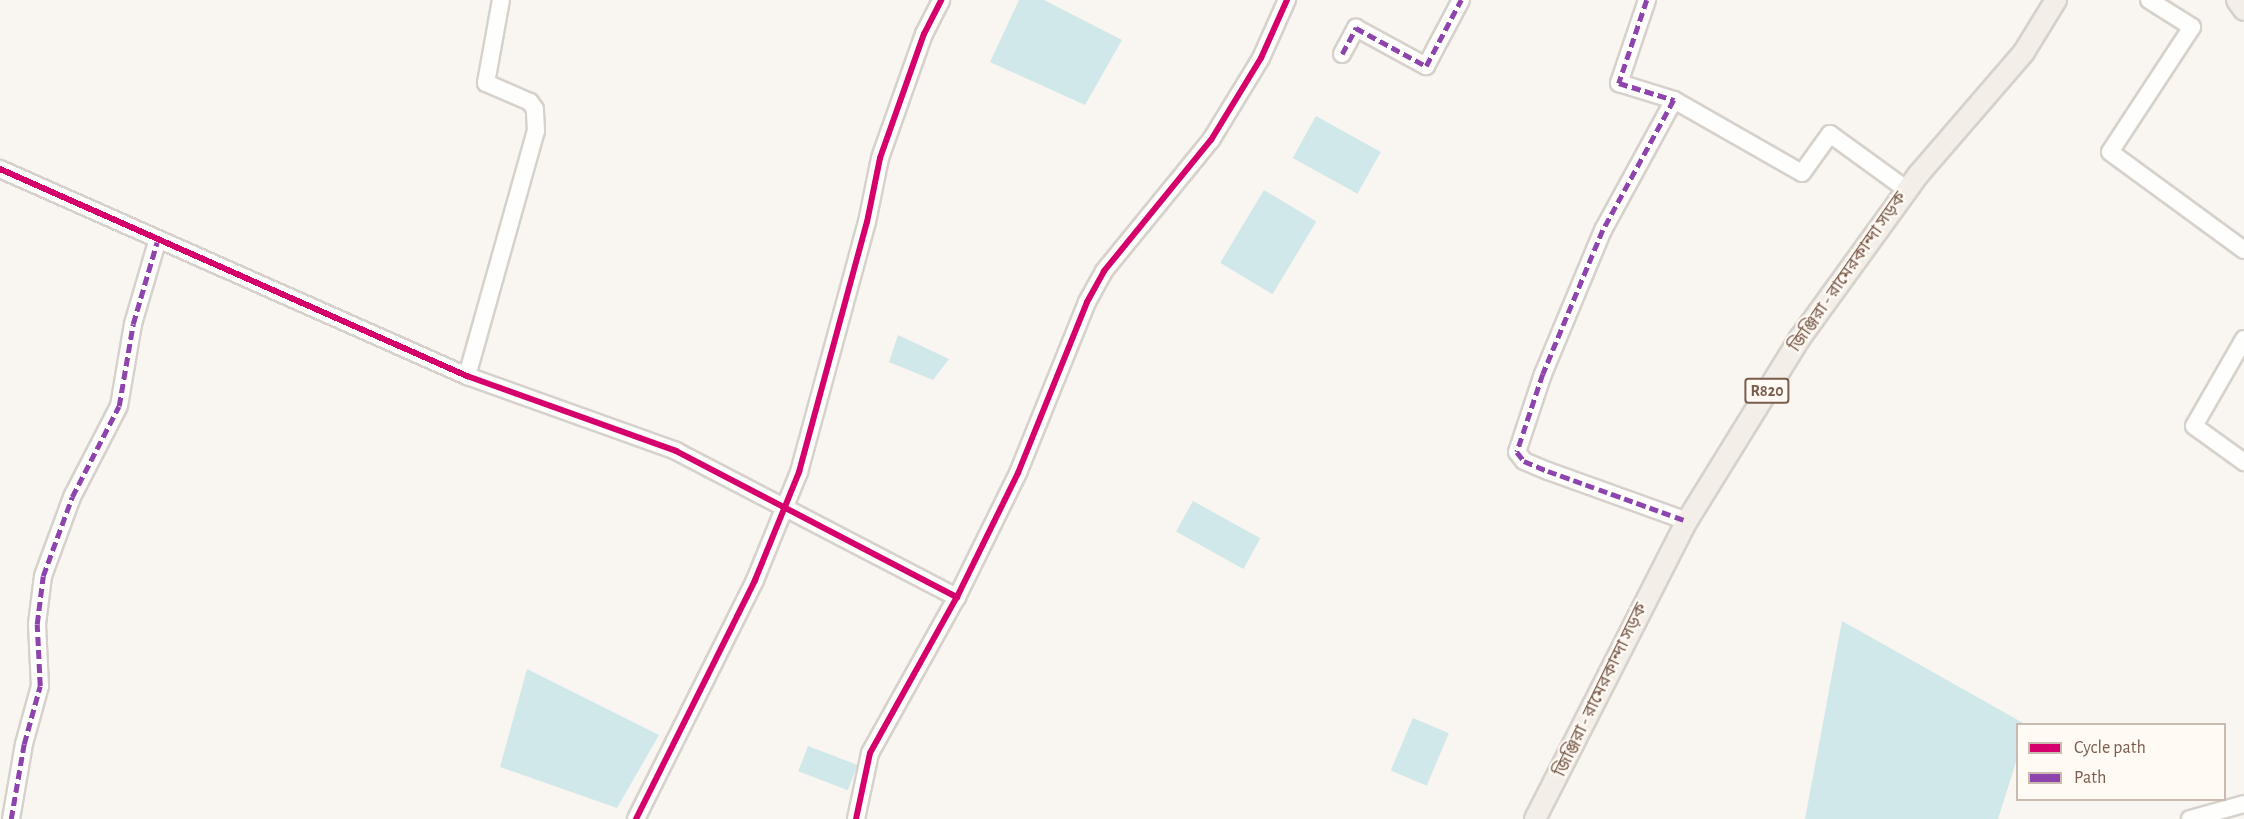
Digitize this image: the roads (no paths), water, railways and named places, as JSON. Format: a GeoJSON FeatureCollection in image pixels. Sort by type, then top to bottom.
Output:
{"type":"FeatureCollection","features":[{"type":"Feature","properties":{"kind":"main road","name":"জিঞ্জিরা - রামেরকান্দা সড়ক"},"geometry":{"type":"LineString","coordinates":[[1535,819],[1687,521],[1827,297],[1906,190],[2024,51],[2056,0]]}},
{"type":"Feature","properties":{"kind":"main road"},"geometry":{"type":"LineString","coordinates":[[2237,0],[2244,10]]}},
{"type":"Feature","properties":{"kind":"street"},"geometry":{"type":"LineString","coordinates":[[466,376],[536,130],[535,109],[530,102],[486,83],[501,0]]}},
{"type":"Feature","properties":{"kind":"street"},"geometry":{"type":"LineString","coordinates":[[636,819],[755,580],[800,472],[867,222],[880,158],[924,34],[941,0]]}},
{"type":"Feature","properties":{"kind":"street"},"geometry":{"type":"LineString","coordinates":[[856,819],[870,753],[957,597],[1018,473],[1088,302],[1104,272],[1211,140],[1261,58],[1287,0]]}},
{"type":"Feature","properties":{"kind":"street"},"geometry":{"type":"LineString","coordinates":[[1342,54],[1356,28],[1426,66],[1461,0]]}},
{"type":"Feature","properties":{"kind":"street"},"geometry":{"type":"LineString","coordinates":[[1647,0],[1618,83],[1674,100],[1802,172],[1830,134],[1906,190]]}},
{"type":"Feature","properties":{"kind":"street"},"geometry":{"type":"LineString","coordinates":[[2149,0],[2192,27],[2110,152],[2244,250]]}},
{"type":"Feature","properties":{"kind":"street"},"geometry":{"type":"LineString","coordinates":[[1674,100],[1603,230],[1543,374],[1517,452],[1524,461],[1548,471],[1687,521]]}},
{"type":"Feature","properties":{"kind":"street"},"geometry":{"type":"LineString","coordinates":[[0,169],[157,242],[466,376],[676,452],[957,597]]}},
{"type":"Feature","properties":{"kind":"street"},"geometry":{"type":"LineString","coordinates":[[11,819],[24,744],[40,686],[37,624],[43,576],[72,497],[119,406],[133,324],[157,242]]}},
{"type":"Feature","properties":{"kind":"street"},"geometry":{"type":"LineString","coordinates":[[2244,339],[2194,426],[2244,462]]}},
{"type":"Feature","properties":{"kind":"street"},"geometry":{"type":"LineString","coordinates":[[2190,819],[2244,804]]}},
{"type":"Feature","properties":{"kind":"water"},"geometry":{"type":"Polygon","coordinates":[[[1019,0],[1044,0],[1122,40],[1085,105],[990,62],[1019,0]]]}},
{"type":"Feature","properties":{"kind":"water"},"geometry":{"type":"Polygon","coordinates":[[[1316,116],[1381,152],[1357,194],[1293,158],[1316,116]]]}},
{"type":"Feature","properties":{"kind":"water"},"geometry":{"type":"Polygon","coordinates":[[[1264,190],[1316,221],[1273,294],[1220,263],[1264,190]]]}},
{"type":"Feature","properties":{"kind":"water"},"geometry":{"type":"Polygon","coordinates":[[[898,335],[949,359],[933,380],[889,362],[898,335]]]}},
{"type":"Feature","properties":{"kind":"water"},"geometry":{"type":"Polygon","coordinates":[[[1193,501],[1260,538],[1243,569],[1176,532],[1193,501]]]}},
{"type":"Feature","properties":{"kind":"water"},"geometry":{"type":"Polygon","coordinates":[[[1842,621],[2023,723],[2016,723],[2016,762],[1998,819],[1805,819],[1842,621]]]}},
{"type":"Feature","properties":{"kind":"water"},"geometry":{"type":"Polygon","coordinates":[[[527,669],[659,735],[617,808],[500,767],[527,669]]]}},
{"type":"Feature","properties":{"kind":"water"},"geometry":{"type":"Polygon","coordinates":[[[1413,718],[1449,733],[1427,786],[1391,770],[1413,718]]]}},
{"type":"Feature","properties":{"kind":"water"},"geometry":{"type":"Polygon","coordinates":[[[808,746],[857,765],[848,790],[798,771],[808,746]]]}}]}
